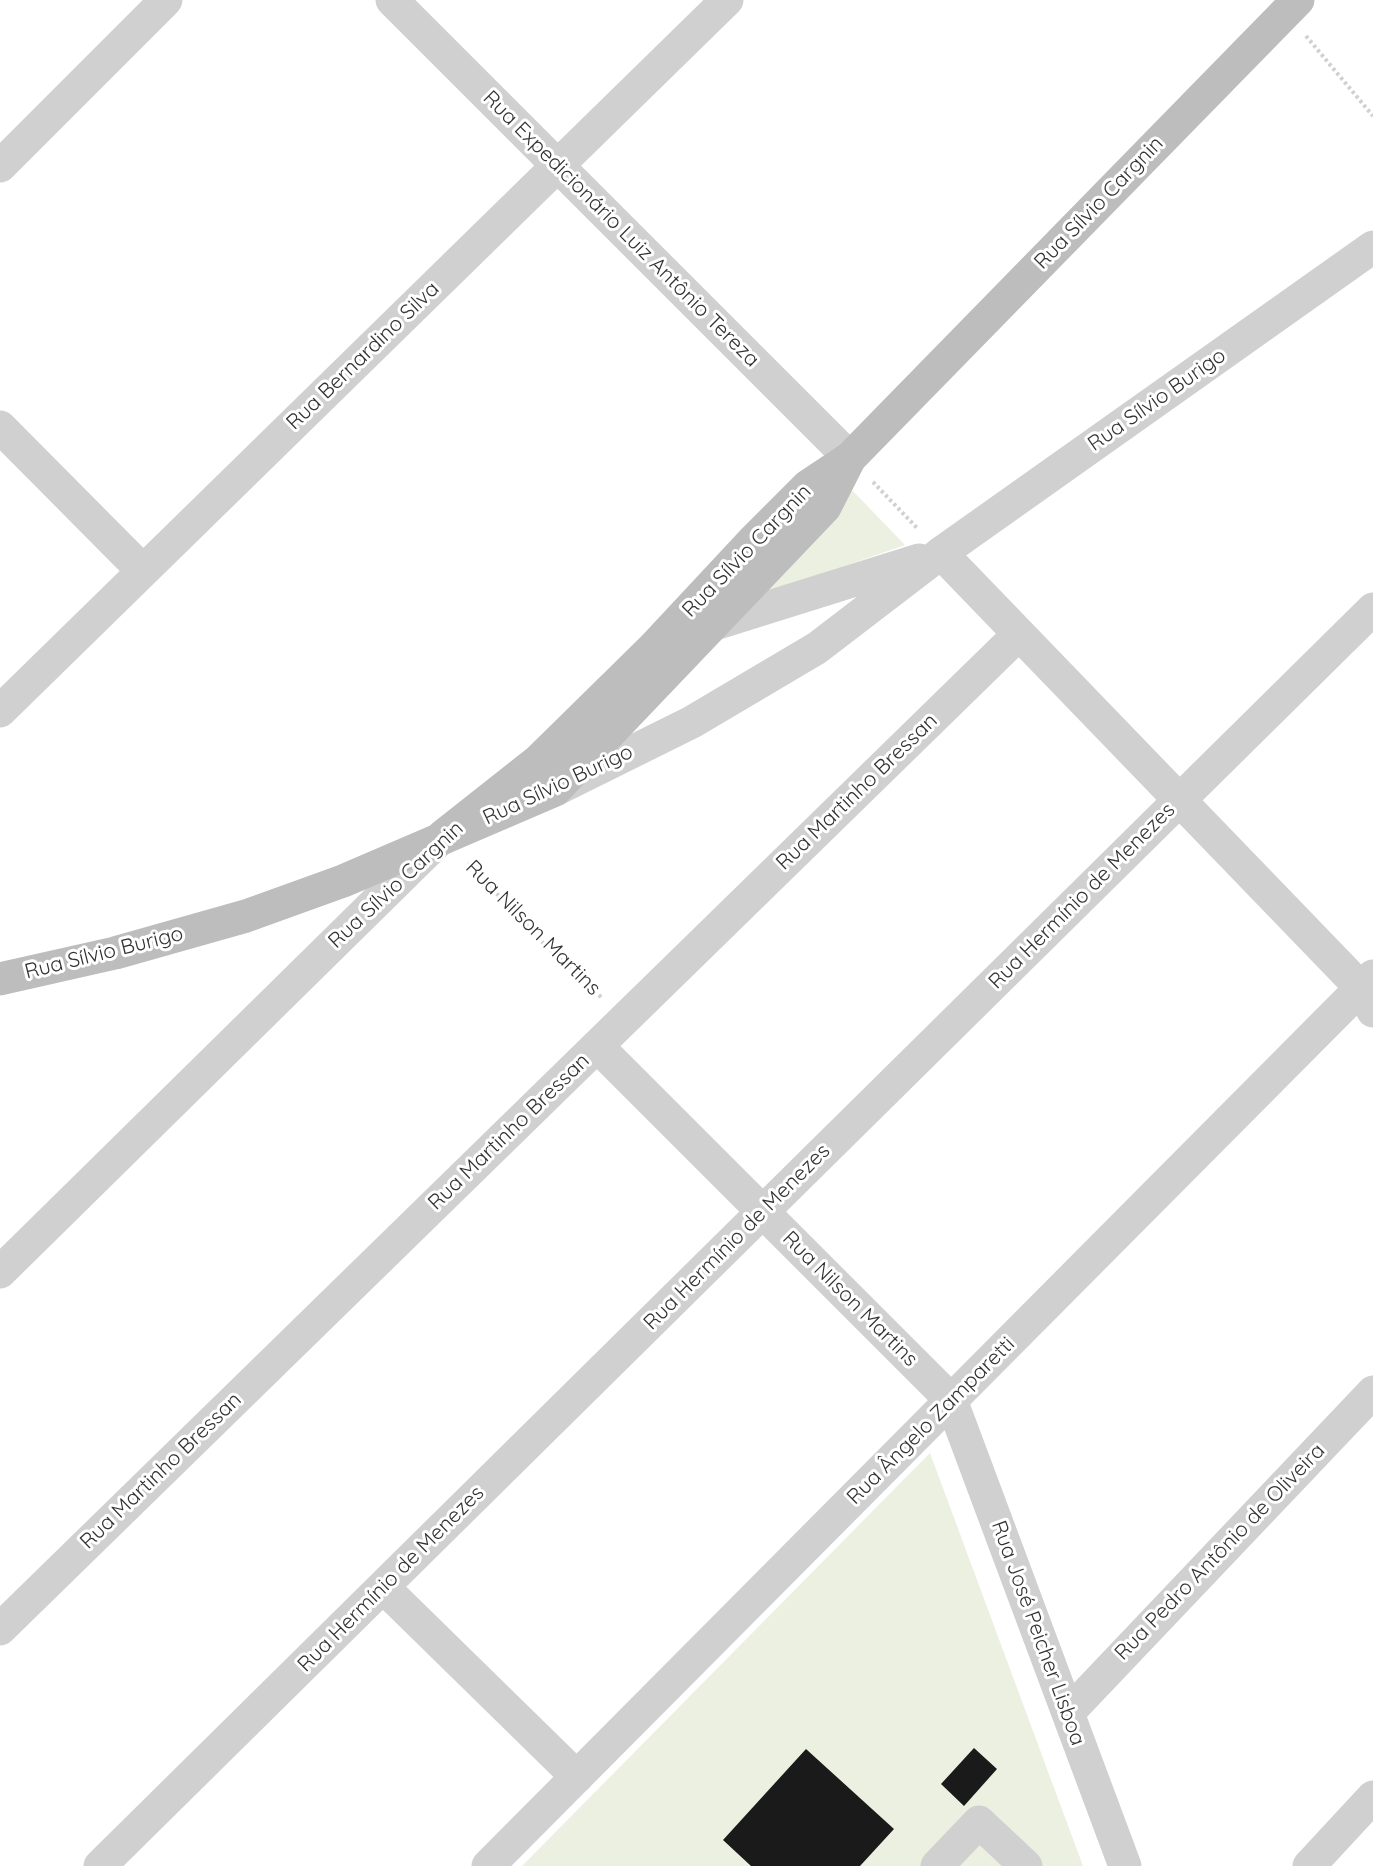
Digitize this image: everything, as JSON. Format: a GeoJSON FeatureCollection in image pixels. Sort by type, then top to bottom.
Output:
{"type":"FeatureCollection","features":[{"type":"Feature","properties":{"kind":"main road","name":"Rua Sílvio Cargnin"},"geometry":{"type":"LineString","coordinates":[[443,836],[538,761],[654,647],[808,486],[850,458],[1292,6]]}},
{"type":"Feature","properties":{"kind":"main road","name":"Rua Sílvio Cargnin"},"geometry":{"type":"LineString","coordinates":[[555,790],[825,507],[850,458]]}},
{"type":"Feature","properties":{"kind":"main road","name":"Rua Sílvio Burigo"},"geometry":{"type":"LineString","coordinates":[[0,979],[115,953],[246,916],[343,881],[443,836],[555,790]]}},
{"type":"Feature","properties":{"kind":"street"},"geometry":{"type":"LineString","coordinates":[[0,166],[166,0]]}},
{"type":"Feature","properties":{"kind":"street","name":"Rua Expedicionário Luiz Antônio Tereza"},"geometry":{"type":"LineString","coordinates":[[392,0],[850,458]]}},
{"type":"Feature","properties":{"kind":"street","name":"Rua Bernardino Silva"},"geometry":{"type":"LineString","coordinates":[[0,711],[727,0]]}},
{"type":"Feature","properties":{"kind":"street","name":"Rua Sílvio Burigo"},"geometry":{"type":"LineString","coordinates":[[555,790],[692,722],[817,648],[941,554],[1373,247]]}},
{"type":"Feature","properties":{"kind":"street"},"geometry":{"type":"LineString","coordinates":[[0,427],[143,571]]}},
{"type":"Feature","properties":{"kind":"street"},"geometry":{"type":"LineString","coordinates":[[941,554],[1179,801],[1369,991]]}},
{"type":"Feature","properties":{"kind":"street","name":"Rua Sílvio Burigo"},"geometry":{"type":"LineString","coordinates":[[654,647],[711,625],[941,554]]}},
{"type":"Feature","properties":{"kind":"street","name":"Rua Hermínio de Menezes"},"geometry":{"type":"LineString","coordinates":[[100,1866],[1373,609]]}},
{"type":"Feature","properties":{"kind":"street","name":"Rua Martinho Bressan"},"geometry":{"type":"LineString","coordinates":[[0,1629],[1018,634]]}},
{"type":"Feature","properties":{"kind":"street","name":"Rua Sílvio Cargnin"},"geometry":{"type":"LineString","coordinates":[[0,1272],[443,836]]}},
{"type":"Feature","properties":{"kind":"street","name":"Rua Ângelo Zamparetti"},"geometry":{"type":"LineString","coordinates":[[488,1866],[951,1400],[1369,991]]}},
{"type":"Feature","properties":{"kind":"street","name":"Rua Nilson Martins"},"geometry":{"type":"LineString","coordinates":[[597,1046],[951,1400]]}},
{"type":"Feature","properties":{"kind":"street","name":"Rua Pedro Antônio de Oliveira"},"geometry":{"type":"LineString","coordinates":[[1068,1713],[1373,1392]]}},
{"type":"Feature","properties":{"kind":"street","name":"Rua José Peicher Lisboa"},"geometry":{"type":"LineString","coordinates":[[951,1400],[1125,1866]]}},
{"type":"Feature","properties":{"kind":"street"},"geometry":{"type":"LineString","coordinates":[[383,1587],[576,1777]]}},
{"type":"Feature","properties":{"kind":"street"},"geometry":{"type":"LineString","coordinates":[[1309,1866],[1373,1797]]}},
{"type":"Feature","properties":{"kind":"street"},"geometry":{"type":"LineString","coordinates":[[938,1866],[979,1822],[1026,1866]]}},
{"type":"Feature","properties":{"kind":"path"},"geometry":{"type":"LineString","coordinates":[[1292,6],[1373,116]]}},
{"type":"Feature","properties":{"kind":"path","name":"Rua Nilson Martins"},"geometry":{"type":"LineString","coordinates":[[443,836],[545,945],[625,1018]]}},
{"type":"Feature","properties":{"kind":"green space"},"geometry":{"type":"Polygon","coordinates":[[[850,488],[905,545],[750,599],[850,488]]]}},
{"type":"Feature","properties":{"kind":"green space"},"geometry":{"type":"Polygon","coordinates":[[[930,1453],[1083,1866],[522,1866],[930,1453]]]}},
{"type":"Feature","properties":{"kind":"building"},"geometry":{"type":"Polygon","coordinates":[[[974,1748],[997,1769],[964,1806],[941,1784],[974,1748]]]}},
{"type":"Feature","properties":{"kind":"building"},"geometry":{"type":"Polygon","coordinates":[[[806,1749],[894,1829],[860,1866],[751,1866],[723,1840],[806,1749]]]}}]}
